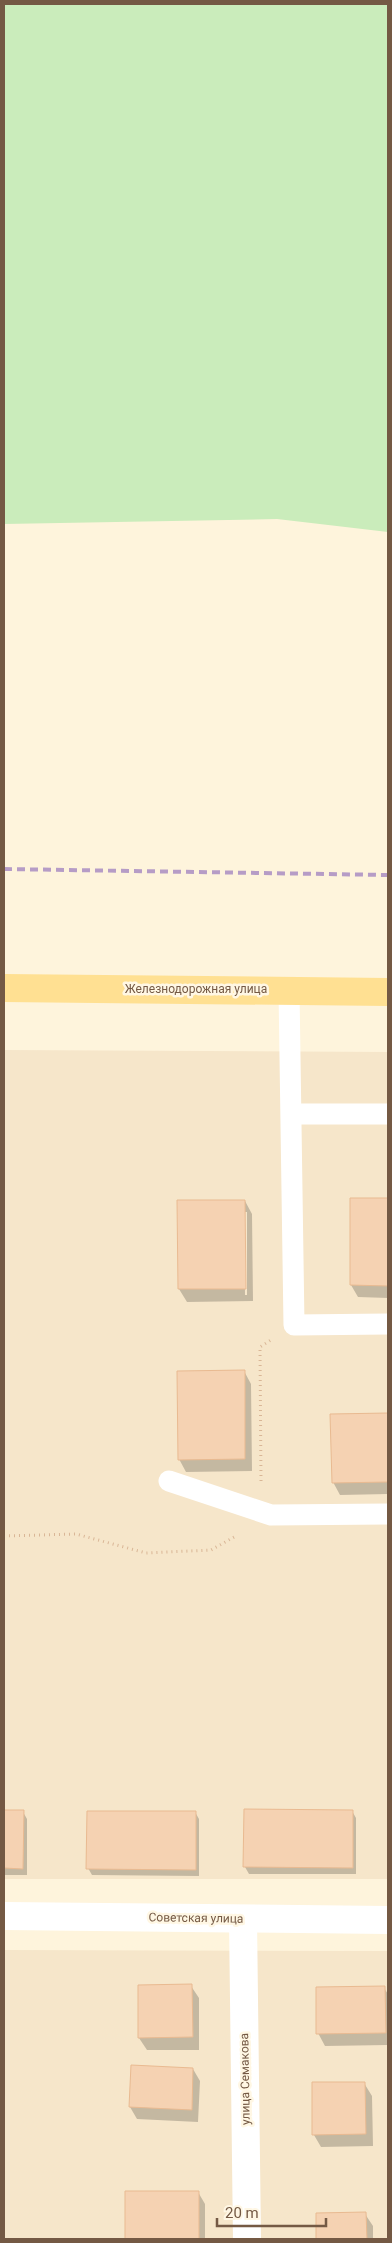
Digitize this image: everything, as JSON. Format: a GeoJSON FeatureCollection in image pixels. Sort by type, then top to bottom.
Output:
{"type":"FeatureCollection","features":[{"type":"Feature","properties":{"kind":"main road","name":"Железнодорожная улица"},"geometry":{"type":"LineString","coordinates":[[4,988],[388,992]]}},
{"type":"Feature","properties":{"kind":"street","name":"Советская улица"},"geometry":{"type":"LineString","coordinates":[[4,1916],[388,1920]]}},
{"type":"Feature","properties":{"kind":"street","name":"улица Семакова"},"geometry":{"type":"LineString","coordinates":[[243,1918],[247,2239]]}},
{"type":"Feature","properties":{"kind":"lane"},"geometry":{"type":"LineString","coordinates":[[289,990],[294,1325],[388,1324]]}},
{"type":"Feature","properties":{"kind":"lane"},"geometry":{"type":"LineString","coordinates":[[291,1114],[388,1114]]}},
{"type":"Feature","properties":{"kind":"lane"},"geometry":{"type":"LineString","coordinates":[[169,1481],[266,1513],[388,1514]]}},
{"type":"Feature","properties":{"kind":"path"},"geometry":{"type":"LineString","coordinates":[[4,1536],[76,1534],[146,1553],[211,1550],[266,1513],[260,1347],[294,1325]]}},
{"type":"Feature","properties":{"kind":"shaded area"},"geometry":{"type":"Polygon","coordinates":[[[4,1050],[388,1052],[388,1879],[4,1879],[4,1050]]]}},
{"type":"Feature","properties":{"kind":"shaded area"},"geometry":{"type":"Polygon","coordinates":[[[4,1950],[388,1951],[388,2239],[4,2239],[4,1950]]]}},
{"type":"Feature","properties":{"kind":"green space"},"geometry":{"type":"Polygon","coordinates":[[[4,4],[388,4],[388,532],[277,519],[4,524],[4,4]]]}},
{"type":"Feature","properties":{"kind":"building"},"geometry":{"type":"Polygon","coordinates":[[[350,1198],[388,1198],[388,1286],[350,1285],[350,1198]]]}},
{"type":"Feature","properties":{"kind":"building"},"geometry":{"type":"Polygon","coordinates":[[[177,1200],[245,1200],[246,1289],[178,1289],[177,1200]]]}},
{"type":"Feature","properties":{"kind":"building"},"geometry":{"type":"Polygon","coordinates":[[[245,1370],[245,1459],[178,1460],[177,1371],[245,1370]]]}},
{"type":"Feature","properties":{"kind":"building"},"geometry":{"type":"Polygon","coordinates":[[[388,1413],[388,1482],[332,1483],[330,1414],[388,1413]]]}},
{"type":"Feature","properties":{"kind":"building"},"geometry":{"type":"Polygon","coordinates":[[[244,1809],[353,1810],[353,1868],[243,1867],[244,1809]]]}},
{"type":"Feature","properties":{"kind":"building"},"geometry":{"type":"Polygon","coordinates":[[[4,1810],[24,1810],[23,1869],[4,1868],[4,1810]]]}},
{"type":"Feature","properties":{"kind":"building"},"geometry":{"type":"Polygon","coordinates":[[[87,1811],[196,1811],[196,1870],[86,1869],[87,1811]]]}},
{"type":"Feature","properties":{"kind":"building"},"geometry":{"type":"Polygon","coordinates":[[[192,1984],[193,2037],[138,2038],[138,1985],[192,1984]]]}},
{"type":"Feature","properties":{"kind":"building"},"geometry":{"type":"Polygon","coordinates":[[[385,1986],[386,2033],[316,2034],[316,1987],[385,1986]]]}},
{"type":"Feature","properties":{"kind":"building"},"geometry":{"type":"Polygon","coordinates":[[[131,2065],[193,2068],[192,2110],[129,2107],[131,2065]]]}},
{"type":"Feature","properties":{"kind":"building"},"geometry":{"type":"Polygon","coordinates":[[[312,2082],[365,2082],[366,2134],[312,2135],[312,2082]]]}},
{"type":"Feature","properties":{"kind":"building"},"geometry":{"type":"Polygon","coordinates":[[[125,2191],[199,2191],[199,2239],[125,2239],[125,2191]]]}},
{"type":"Feature","properties":{"kind":"building"},"geometry":{"type":"Polygon","coordinates":[[[366,2212],[367,2239],[316,2239],[316,2213],[366,2212]]]}},
{"type":"Feature","properties":{"kind":"railway"},"geometry":{"type":"LineString","coordinates":[[4,869],[388,875]]}}]}
